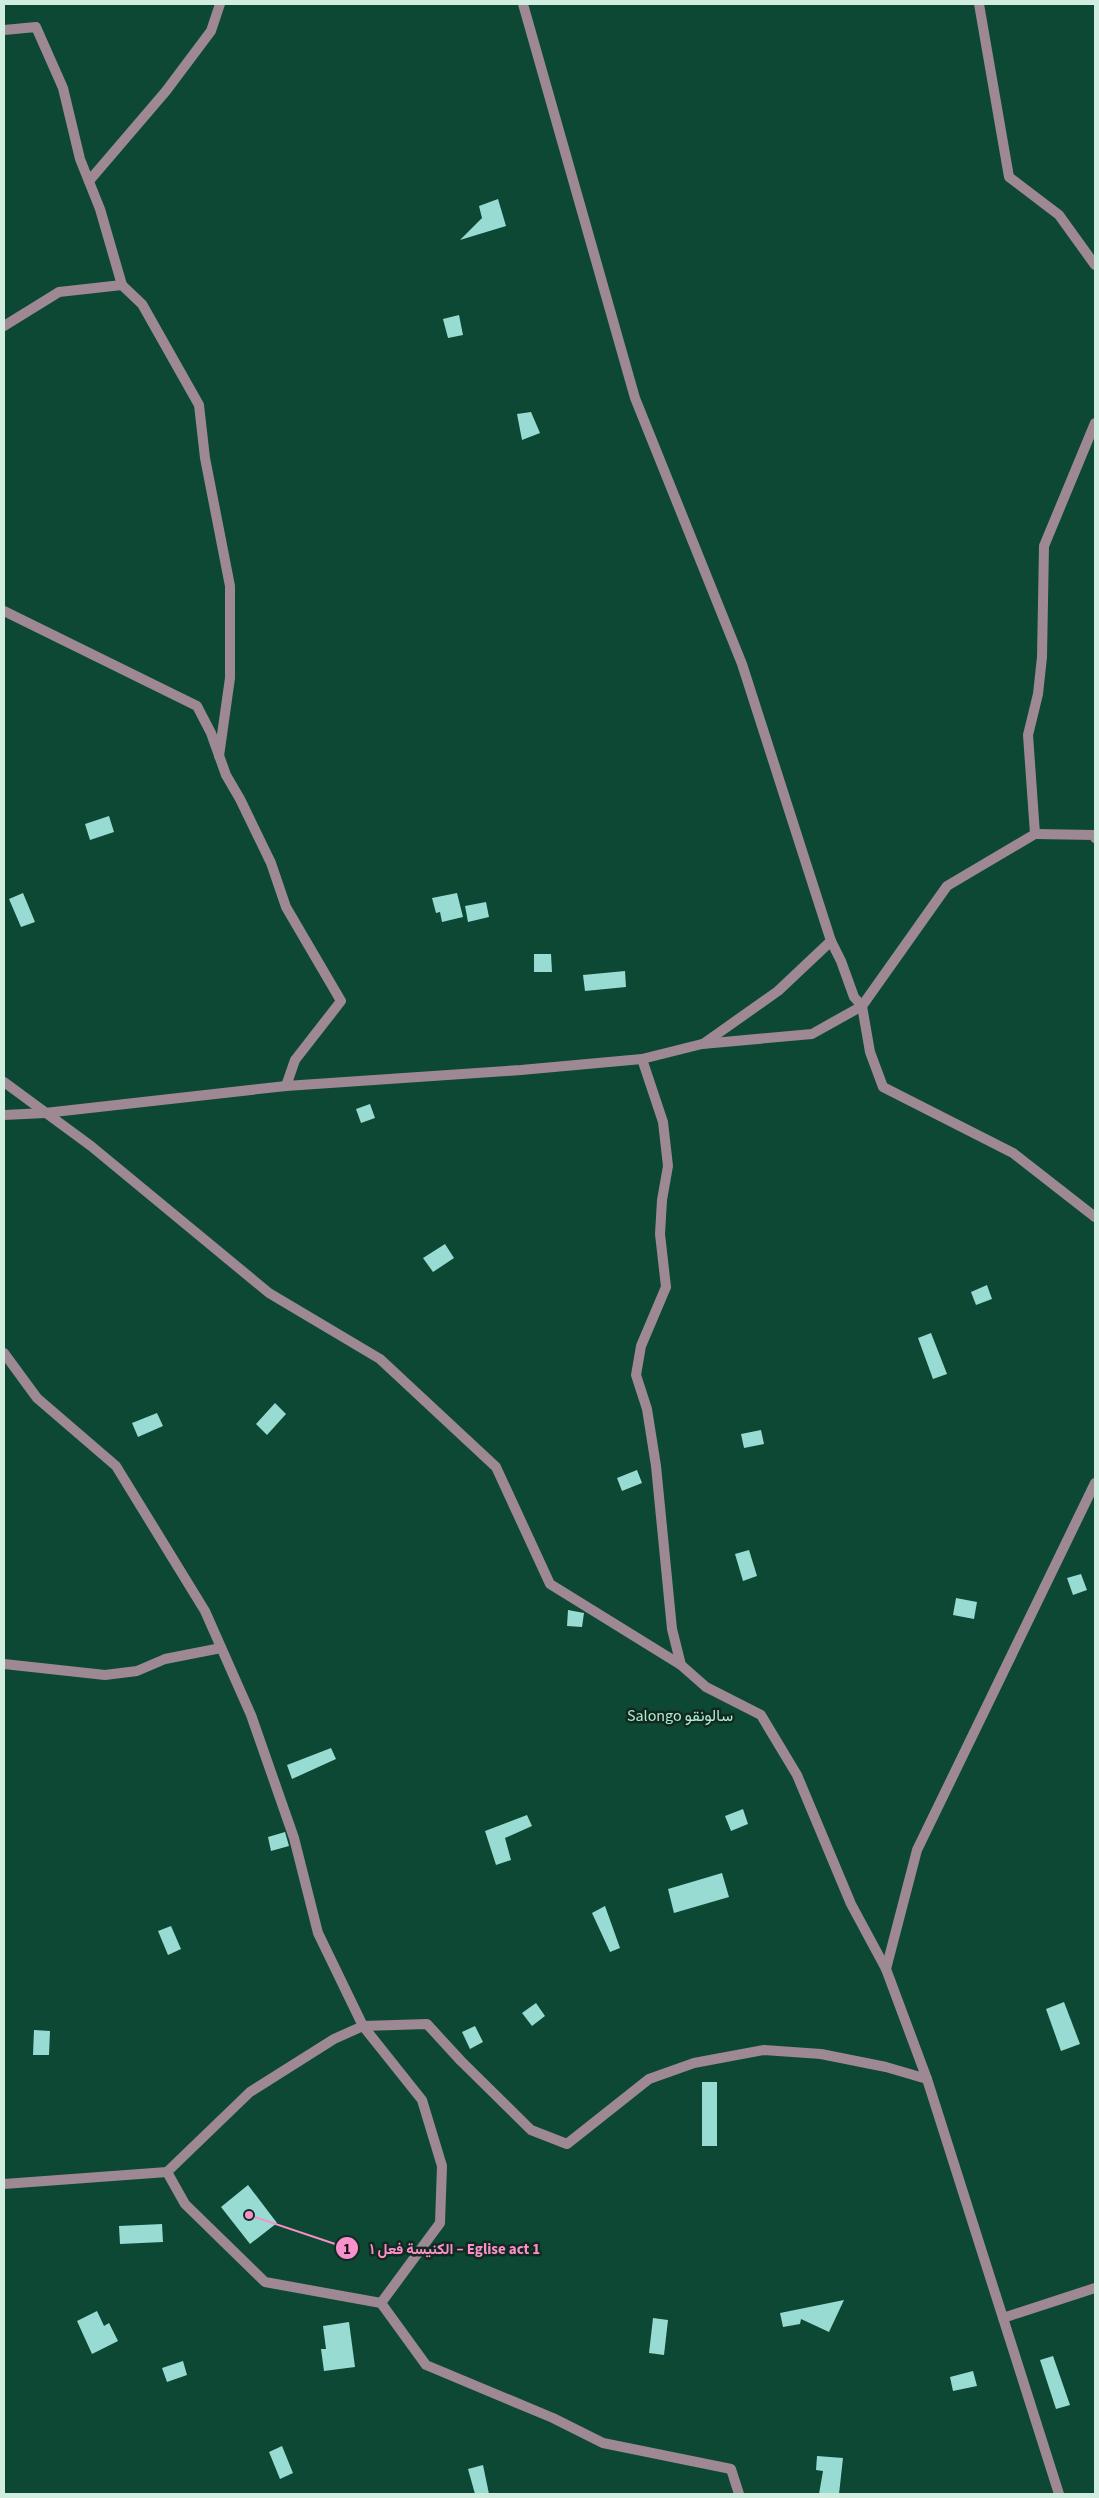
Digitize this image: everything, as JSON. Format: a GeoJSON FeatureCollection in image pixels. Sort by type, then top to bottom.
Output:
{"type":"FeatureCollection","features":[{"type":"Feature","properties":{"kind":"street"},"geometry":{"type":"LineString","coordinates":[[89,181],[166,91],[211,31],[220,4]]}},
{"type":"Feature","properties":{"kind":"street"},"geometry":{"type":"LineString","coordinates":[[523,4],[635,398],[742,664],[831,941],[842,961],[854,997],[862,1006],[870,1052],[883,1087],[1013,1153],[1095,1217]]}},
{"type":"Feature","properties":{"kind":"street"},"geometry":{"type":"LineString","coordinates":[[979,4],[1009,176],[1060,215],[1095,265]]}},
{"type":"Feature","properties":{"kind":"street"},"geometry":{"type":"LineString","coordinates":[[4,30],[36,27],[62,88],[80,159],[100,209],[122,285],[142,304],[199,405],[205,458],[230,586],[230,678],[219,756]]}},
{"type":"Feature","properties":{"kind":"street"},"geometry":{"type":"LineString","coordinates":[[4,326],[60,292],[122,285]]}},
{"type":"Feature","properties":{"kind":"street"},"geometry":{"type":"LineString","coordinates":[[1035,834],[1028,735],[1038,694],[1042,657],[1044,546],[1095,423]]}},
{"type":"Feature","properties":{"kind":"street"},"geometry":{"type":"LineString","coordinates":[[4,611],[197,706],[226,775],[240,799],[271,863],[286,907],[342,1000],[295,1060],[286,1086]]}},
{"type":"Feature","properties":{"kind":"street"},"geometry":{"type":"LineString","coordinates":[[4,1116],[286,1086],[521,1070],[642,1059],[702,1044],[812,1034],[862,1006],[947,886],[1035,834],[1094,835],[1095,838]]}},
{"type":"Feature","properties":{"kind":"street"},"geometry":{"type":"LineString","coordinates":[[702,1044],[778,990],[831,941]]}},
{"type":"Feature","properties":{"kind":"street"},"geometry":{"type":"LineString","coordinates":[[642,1059],[663,1122],[668,1166],[662,1200],[660,1234],[666,1287],[641,1346],[636,1375],[647,1409],[656,1466],[672,1629],[681,1665]]}},
{"type":"Feature","properties":{"kind":"street"},"geometry":{"type":"LineString","coordinates":[[4,1082],[44,1113],[92,1146],[269,1293],[380,1360],[496,1467],[550,1584],[681,1665],[706,1687],[761,1715],[797,1775],[850,1904],[886,1969],[927,2079],[1059,2494]]}},
{"type":"Feature","properties":{"kind":"street"},"geometry":{"type":"LineString","coordinates":[[4,1353],[37,1398],[116,1466],[205,1611],[251,1715],[294,1838],[318,1933],[363,2026],[422,2100],[442,2166],[440,2223],[380,2303]]}},
{"type":"Feature","properties":{"kind":"street"},"geometry":{"type":"LineString","coordinates":[[886,1969],[917,1850],[1095,1483]]}},
{"type":"Feature","properties":{"kind":"street"},"geometry":{"type":"LineString","coordinates":[[4,1664],[105,1675],[137,1671],[165,1659],[221,1648]]}},
{"type":"Feature","properties":{"kind":"street"},"geometry":{"type":"LineString","coordinates":[[4,2184],[167,2172],[250,2092],[318,2048],[363,2026],[427,2024],[461,2061],[531,2130],[567,2144],[649,2079],[694,2063],[764,2050],[821,2054],[886,2067],[927,2079]]}},
{"type":"Feature","properties":{"kind":"street"},"geometry":{"type":"LineString","coordinates":[[167,2172],[185,2204],[265,2282],[380,2303],[426,2365],[553,2418],[603,2443],[731,2469],[739,2494]]}},
{"type":"Feature","properties":{"kind":"street"},"geometry":{"type":"LineString","coordinates":[[1003,2318],[1095,2288]]}},
{"type":"Feature","properties":{"kind":"building"},"geometry":{"type":"Polygon","coordinates":[[[498,199],[506,226],[460,240],[482,218],[479,206],[498,199]]]}},
{"type":"Feature","properties":{"kind":"building"},"geometry":{"type":"Polygon","coordinates":[[[459,315],[463,335],[448,338],[443,319],[459,315]]]}},
{"type":"Feature","properties":{"kind":"building"},"geometry":{"type":"Polygon","coordinates":[[[531,412],[540,433],[522,440],[517,414],[531,412]]]}},
{"type":"Feature","properties":{"kind":"building"},"geometry":{"type":"Polygon","coordinates":[[[109,816],[114,832],[90,840],[85,824],[109,816]]]}},
{"type":"Feature","properties":{"kind":"building"},"geometry":{"type":"Polygon","coordinates":[[[23,893],[35,922],[21,927],[9,899],[23,893]]]}},
{"type":"Feature","properties":{"kind":"building"},"geometry":{"type":"Polygon","coordinates":[[[457,893],[463,917],[442,922],[440,912],[436,913],[432,898],[457,893]]]}},
{"type":"Feature","properties":{"kind":"building"},"geometry":{"type":"Polygon","coordinates":[[[486,902],[489,917],[468,922],[465,906],[486,902]]]}},
{"type":"Feature","properties":{"kind":"building"},"geometry":{"type":"Polygon","coordinates":[[[534,954],[551,954],[552,972],[534,972],[534,954]]]}},
{"type":"Feature","properties":{"kind":"building"},"geometry":{"type":"Polygon","coordinates":[[[625,971],[626,987],[585,991],[583,975],[625,971]]]}},
{"type":"Feature","properties":{"kind":"building"},"geometry":{"type":"Polygon","coordinates":[[[370,1104],[375,1118],[361,1123],[356,1109],[370,1104]]]}},
{"type":"Feature","properties":{"kind":"building"},"geometry":{"type":"Polygon","coordinates":[[[445,1244],[454,1258],[433,1272],[423,1258],[445,1244]]]}},
{"type":"Feature","properties":{"kind":"building"},"geometry":{"type":"Polygon","coordinates":[[[987,1285],[992,1299],[976,1305],[971,1292],[987,1285]]]}},
{"type":"Feature","properties":{"kind":"building"},"geometry":{"type":"Polygon","coordinates":[[[931,1333],[947,1374],[933,1379],[918,1338],[931,1333]]]}},
{"type":"Feature","properties":{"kind":"building"},"geometry":{"type":"Polygon","coordinates":[[[275,1403],[286,1414],[267,1435],[256,1424],[275,1403]]]}},
{"type":"Feature","properties":{"kind":"building"},"geometry":{"type":"Polygon","coordinates":[[[157,1413],[163,1426],[138,1437],[132,1423],[157,1413]]]}},
{"type":"Feature","properties":{"kind":"building"},"geometry":{"type":"Polygon","coordinates":[[[761,1430],[764,1444],[744,1448],[741,1434],[761,1430]]]}},
{"type":"Feature","properties":{"kind":"building"},"geometry":{"type":"Polygon","coordinates":[[[637,1470],[642,1483],[622,1491],[617,1478],[637,1470]]]}},
{"type":"Feature","properties":{"kind":"building"},"geometry":{"type":"Polygon","coordinates":[[[749,1550],[757,1576],[743,1581],[735,1554],[749,1550]]]}},
{"type":"Feature","properties":{"kind":"building"},"geometry":{"type":"Polygon","coordinates":[[[1081,1574],[1087,1590],[1073,1595],[1067,1578],[1081,1574]]]}},
{"type":"Feature","properties":{"kind":"building"},"geometry":{"type":"Polygon","coordinates":[[[956,1598],[977,1602],[974,1619],[953,1615],[956,1598]]]}},
{"type":"Feature","properties":{"kind":"building"},"geometry":{"type":"Polygon","coordinates":[[[568,1610],[584,1613],[582,1627],[567,1626],[568,1610]]]}},
{"type":"Feature","properties":{"kind":"building"},"geometry":{"type":"Polygon","coordinates":[[[331,1748],[336,1759],[292,1779],[287,1765],[331,1748]]]}},
{"type":"Feature","properties":{"kind":"building"},"geometry":{"type":"Polygon","coordinates":[[[743,1809],[748,1824],[731,1831],[725,1816],[743,1809]]]}},
{"type":"Feature","properties":{"kind":"building"},"geometry":{"type":"Polygon","coordinates":[[[527,1815],[532,1826],[505,1838],[511,1860],[496,1865],[485,1831],[527,1815]]]}},
{"type":"Feature","properties":{"kind":"building"},"geometry":{"type":"Polygon","coordinates":[[[285,1832],[289,1846],[271,1851],[268,1837],[285,1832]]]}},
{"type":"Feature","properties":{"kind":"building"},"geometry":{"type":"Polygon","coordinates":[[[722,1873],[729,1897],[674,1913],[668,1889],[722,1873]]]}},
{"type":"Feature","properties":{"kind":"building"},"geometry":{"type":"Polygon","coordinates":[[[605,1906],[620,1948],[610,1952],[592,1913],[605,1906]]]}},
{"type":"Feature","properties":{"kind":"building"},"geometry":{"type":"Polygon","coordinates":[[[171,1926],[181,1949],[168,1955],[158,1931],[171,1926]]]}},
{"type":"Feature","properties":{"kind":"building"},"geometry":{"type":"Polygon","coordinates":[[[1064,2002],[1080,2044],[1061,2051],[1046,2009],[1064,2002]]]}},
{"type":"Feature","properties":{"kind":"building"},"geometry":{"type":"Polygon","coordinates":[[[536,2003],[545,2016],[532,2026],[522,2013],[536,2003]]]}},
{"type":"Feature","properties":{"kind":"building"},"geometry":{"type":"Polygon","coordinates":[[[475,2026],[483,2042],[470,2049],[462,2032],[475,2026]]]}},
{"type":"Feature","properties":{"kind":"building"},"geometry":{"type":"Polygon","coordinates":[[[34,2030],[50,2031],[49,2055],[33,2055],[34,2030]]]}},
{"type":"Feature","properties":{"kind":"building"},"geometry":{"type":"Polygon","coordinates":[[[702,2082],[717,2082],[717,2146],[702,2146],[702,2082]]]}},
{"type":"Feature","properties":{"kind":"building"},"geometry":{"type":"Polygon","coordinates":[[[248,2185],[277,2223],[250,2244],[221,2207],[248,2185]]]}},
{"type":"Feature","properties":{"kind":"building"},"geometry":{"type":"Polygon","coordinates":[[[162,2224],[163,2242],[120,2244],[119,2226],[162,2224]]]}},
{"type":"Feature","properties":{"kind":"building"},"geometry":{"type":"Polygon","coordinates":[[[844,2300],[829,2332],[801,2319],[800,2324],[783,2327],[780,2313],[844,2300]]]}},
{"type":"Feature","properties":{"kind":"building"},"geometry":{"type":"Polygon","coordinates":[[[97,2311],[104,2326],[109,2323],[118,2341],[92,2354],[77,2321],[97,2311]]]}},
{"type":"Feature","properties":{"kind":"building"},"geometry":{"type":"Polygon","coordinates":[[[653,2318],[668,2320],[664,2355],[649,2353],[653,2318]]]}},
{"type":"Feature","properties":{"kind":"building"},"geometry":{"type":"Polygon","coordinates":[[[349,2322],[355,2367],[324,2371],[321,2349],[326,2349],[323,2326],[349,2322]]]}},
{"type":"Feature","properties":{"kind":"building"},"geometry":{"type":"Polygon","coordinates":[[[1053,2356],[1070,2405],[1056,2409],[1040,2360],[1053,2356]]]}},
{"type":"Feature","properties":{"kind":"building"},"geometry":{"type":"Polygon","coordinates":[[[183,2361],[187,2375],[167,2382],[162,2368],[183,2361]]]}},
{"type":"Feature","properties":{"kind":"building"},"geometry":{"type":"Polygon","coordinates":[[[973,2371],[977,2386],[953,2391],[950,2377],[973,2371]]]}},
{"type":"Feature","properties":{"kind":"building"},"geometry":{"type":"Polygon","coordinates":[[[282,2446],[293,2473],[280,2479],[269,2452],[282,2446]]]}},
{"type":"Feature","properties":{"kind":"building"},"geometry":{"type":"Polygon","coordinates":[[[817,2456],[843,2458],[839,2494],[819,2494],[823,2471],[816,2470],[817,2456]]]}},
{"type":"Feature","properties":{"kind":"building"},"geometry":{"type":"Polygon","coordinates":[[[483,2465],[489,2494],[475,2494],[468,2469],[483,2465]]]}},
{"type":"Feature","properties":{"kind":"place","name":"الكنيسة فعل ۱ – Eglise act 1"},"geometry":{"type":"Point","coordinates":[249,2215]}},
{"type":"Feature","properties":{"kind":"district","name":"Salongo سالونقو"},"geometry":{"type":"Point","coordinates":[680,1716]}}]}
